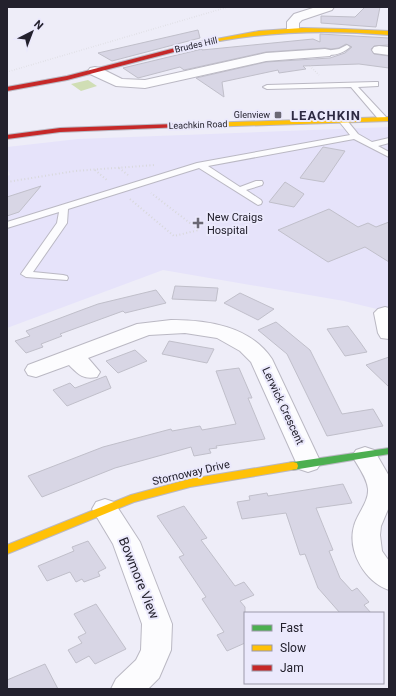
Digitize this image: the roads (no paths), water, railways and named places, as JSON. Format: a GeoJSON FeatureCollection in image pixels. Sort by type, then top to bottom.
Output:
{"type":"FeatureCollection","features":[{"type":"Feature","properties":{"kind":"street"},"geometry":{"type":"LineString","coordinates":[[293,28],[293,22],[298,17],[328,7]]}},
{"type":"Feature","properties":{"kind":"street","name":"Brudes Hill"},"geometry":{"type":"LineString","coordinates":[[7,89],[60,80],[145,57],[259,32],[293,28],[322,28],[389,33]]}},
{"type":"Feature","properties":{"kind":"street"},"geometry":{"type":"LineString","coordinates":[[95,71],[121,83],[145,84],[266,57],[302,57],[325,53]]}},
{"type":"Feature","properties":{"kind":"street","name":"Leachkin Road"},"geometry":{"type":"LineString","coordinates":[[7,137],[101,128],[386,119]]}},
{"type":"Feature","properties":{"kind":"street","name":"Lerwick Crescent"},"geometry":{"type":"LineString","coordinates":[[36,370],[145,329],[164,326],[189,326],[212,330],[232,337],[248,346],[261,359],[308,463]]}},
{"type":"Feature","properties":{"kind":"street"},"geometry":{"type":"LineString","coordinates":[[72,356],[88,372]]}},
{"type":"Feature","properties":{"kind":"street"},"geometry":{"type":"LineString","coordinates":[[377,453],[381,487],[385,500],[365,530],[366,543],[370,558],[378,570],[389,579]]}},
{"type":"Feature","properties":{"kind":"street","name":"Stornoway Drive"},"geometry":{"type":"LineString","coordinates":[[7,550],[132,499],[190,483],[377,453]]}},
{"type":"Feature","properties":{"kind":"street","name":"Bowmore View"},"geometry":{"type":"LineString","coordinates":[[106,509],[126,542],[157,624],[156,650],[148,669],[127,689]]}},
{"type":"Feature","properties":{"kind":"lane"},"geometry":{"type":"LineString","coordinates":[[325,53],[341,51],[346,47]]}},
{"type":"Feature","properties":{"kind":"lane"},"geometry":{"type":"LineString","coordinates":[[267,87],[375,84]]}},
{"type":"Feature","properties":{"kind":"lane"},"geometry":{"type":"LineString","coordinates":[[353,85],[386,119]]}},
{"type":"Feature","properties":{"kind":"lane"},"geometry":{"type":"LineString","coordinates":[[342,120],[355,136],[389,155]]}},
{"type":"Feature","properties":{"kind":"lane"},"geometry":{"type":"LineString","coordinates":[[7,225],[121,191],[200,165],[355,136]]}},
{"type":"Feature","properties":{"kind":"lane"},"geometry":{"type":"LineString","coordinates":[[371,146],[389,140]]}},
{"type":"Feature","properties":{"kind":"lane"},"geometry":{"type":"LineString","coordinates":[[200,165],[258,202]]}},
{"type":"Feature","properties":{"kind":"lane"},"geometry":{"type":"LineString","coordinates":[[239,190],[259,184]]}},
{"type":"Feature","properties":{"kind":"lane"},"geometry":{"type":"LineString","coordinates":[[63,278],[26,274],[62,223],[64,208]]}},
{"type":"Feature","properties":{"kind":"place","name":"Glenview"},"geometry":{"type":"Point","coordinates":[278,115]}},
{"type":"Feature","properties":{"kind":"place","name":"New Craigs Hospital"},"geometry":{"type":"Point","coordinates":[198,223]}},
{"type":"Feature","properties":{"kind":"district","name":"LEACHKIN"},"geometry":{"type":"Point","coordinates":[326,115]}}]}
